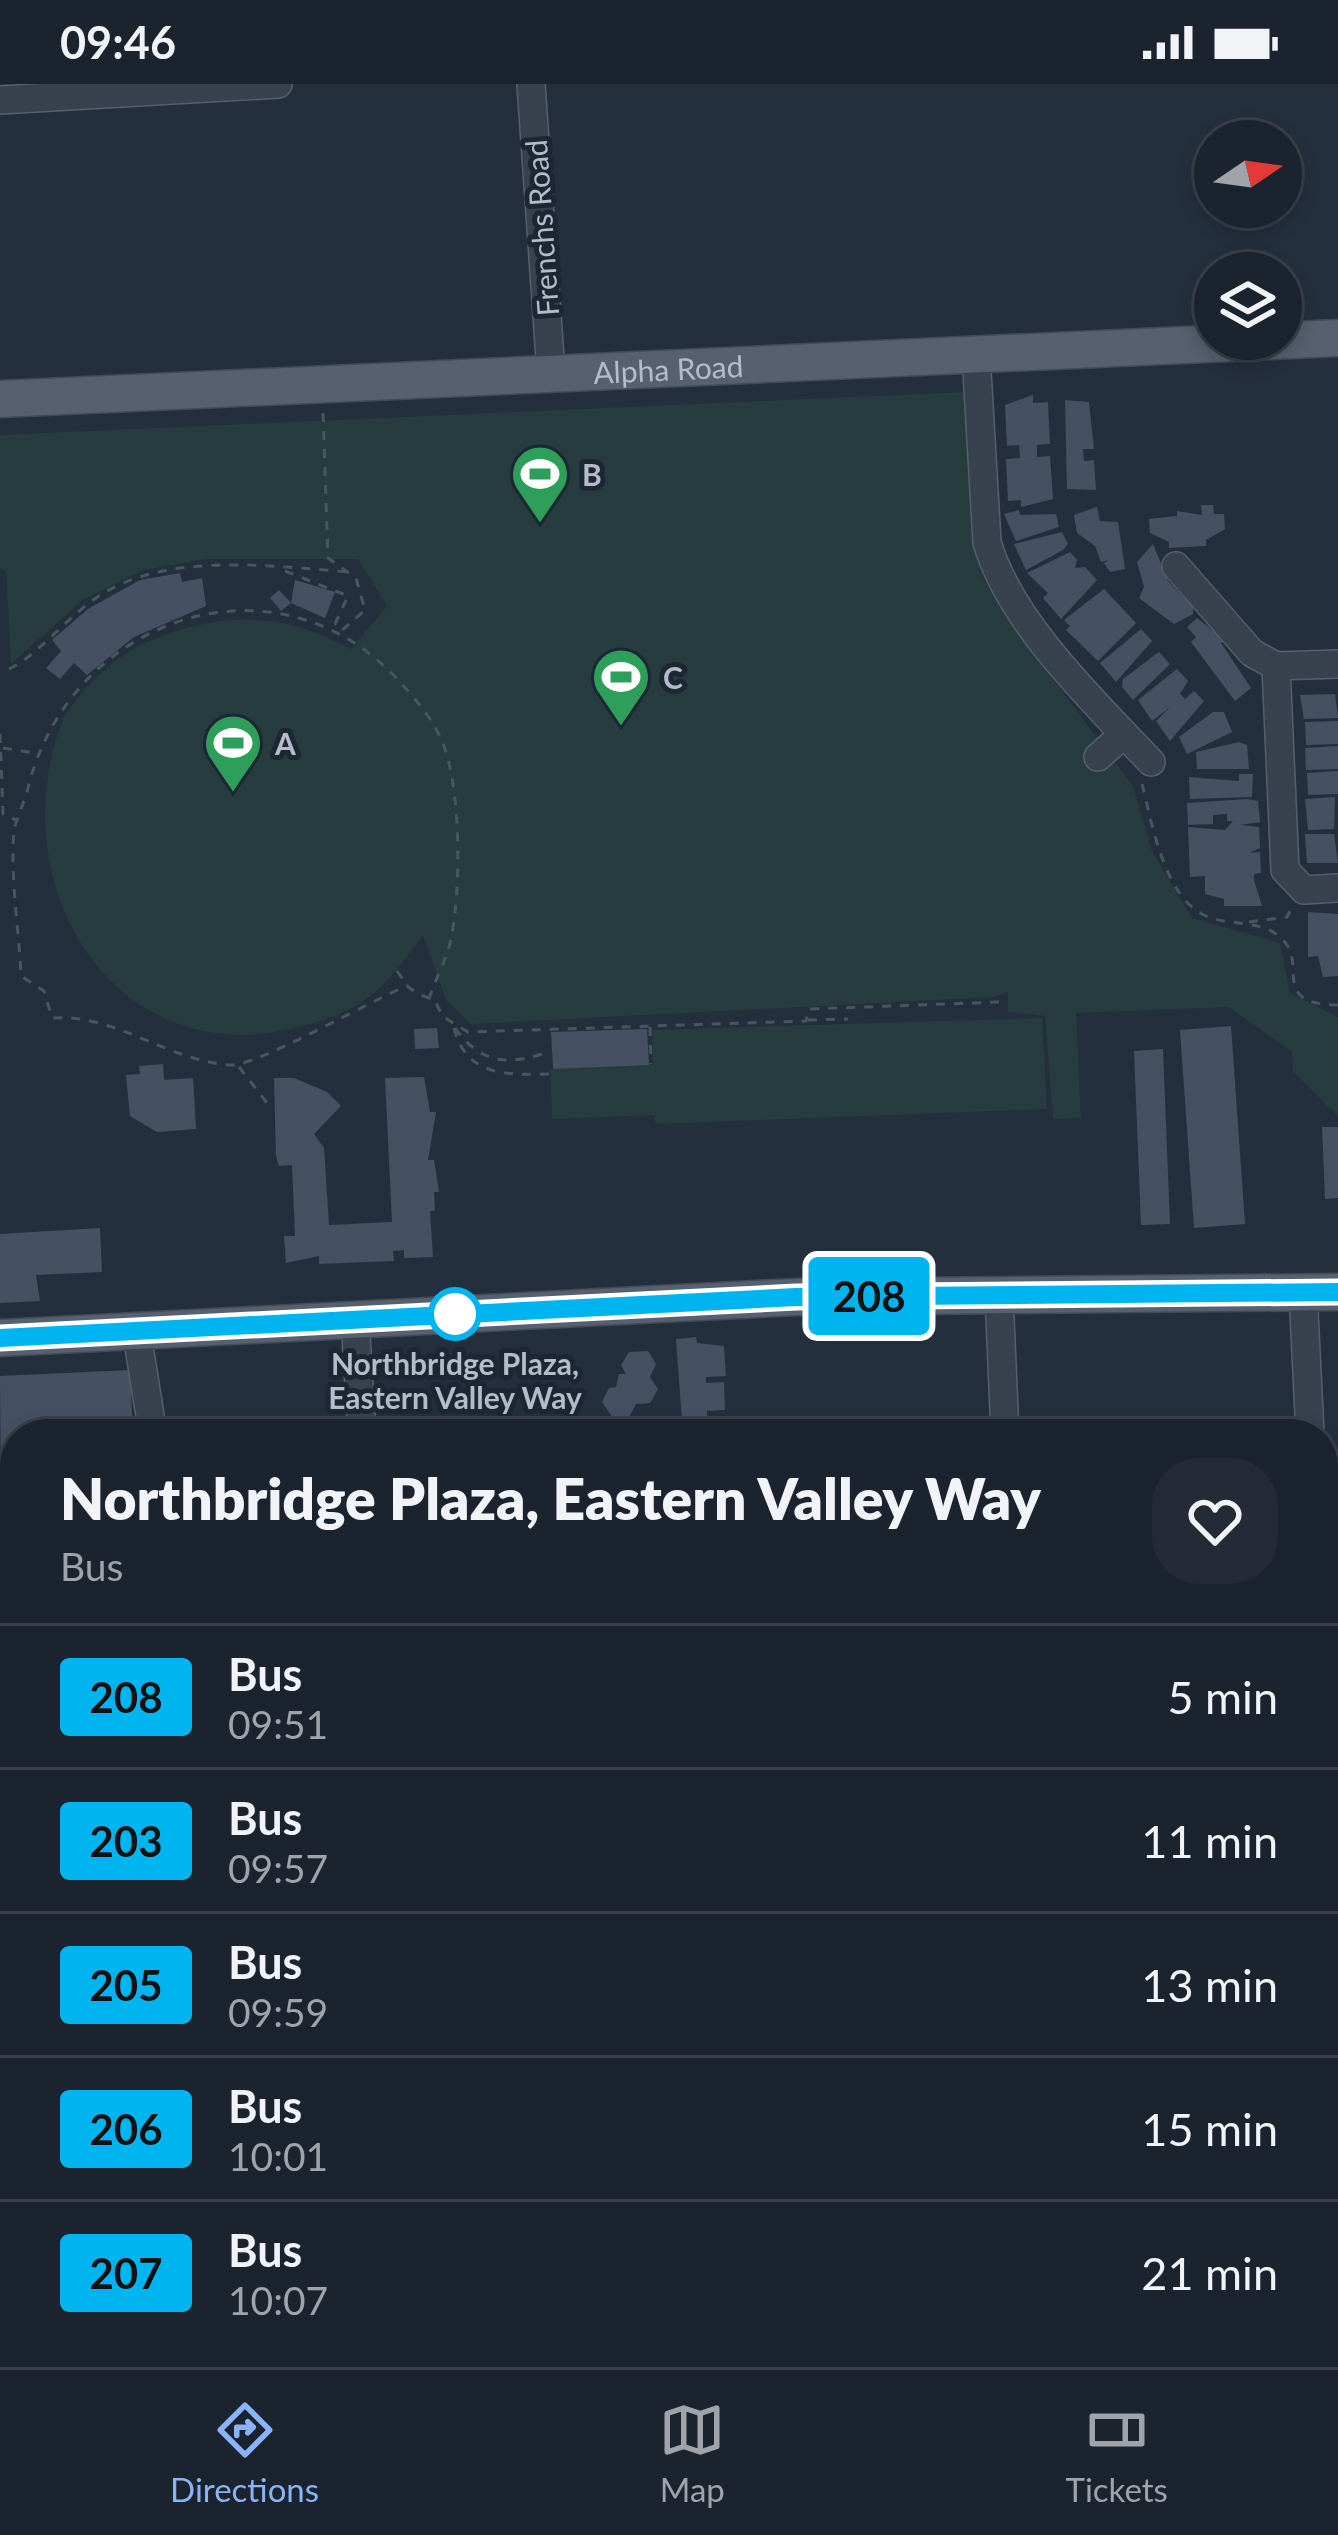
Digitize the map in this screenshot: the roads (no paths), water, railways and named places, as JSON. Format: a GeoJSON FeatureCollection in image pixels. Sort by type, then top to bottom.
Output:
{"type":"FeatureCollection","features":[{"type":"Feature","properties":{"kind":"main road","name":"Alpha Road"},"geometry":{"type":"LineString","coordinates":[[0,399],[1338,338]]}},
{"type":"Feature","properties":{"kind":"main road"},"geometry":{"type":"LineString","coordinates":[[0,1338],[796,1297],[1321,1292]]}},
{"type":"Feature","properties":{"kind":"street"},"geometry":{"type":"LineString","coordinates":[[0,100],[278,84]]}},
{"type":"Feature","properties":{"kind":"street","name":"Frenchs Road"},"geometry":{"type":"LineString","coordinates":[[531,84],[551,373]]}},
{"type":"Feature","properties":{"kind":"street"},"geometry":{"type":"LineString","coordinates":[[976,354],[985,522],[994,569],[1024,616],[1124,734],[1145,769]]}},
{"type":"Feature","properties":{"kind":"street"},"geometry":{"type":"LineString","coordinates":[[1176,566],[1252,653],[1276,666],[1338,664]]}},
{"type":"Feature","properties":{"kind":"street"},"geometry":{"type":"LineString","coordinates":[[1276,666],[1282,859],[1290,878],[1304,890],[1338,888]]}},
{"type":"Feature","properties":{"kind":"street"},"geometry":{"type":"LineString","coordinates":[[1098,757],[1124,734]]}},
{"type":"Feature","properties":{"kind":"street"},"geometry":{"type":"LineString","coordinates":[[1311,1419],[1321,1292]]}},
{"type":"Feature","properties":{"kind":"street"},"geometry":{"type":"LineString","coordinates":[[999,1295],[1004,1419]]}},
{"type":"Feature","properties":{"kind":"street"},"geometry":{"type":"LineString","coordinates":[[355,1318],[362,1419]]}},
{"type":"Feature","properties":{"kind":"street"},"geometry":{"type":"LineString","coordinates":[[136,1328],[151,1419]]}},
{"type":"Feature","properties":{"kind":"place","name":"B"},"geometry":{"type":"Point","coordinates":[540,525]}},
{"type":"Feature","properties":{"kind":"place","name":"C"},"geometry":{"type":"Point","coordinates":[621,728]}},
{"type":"Feature","properties":{"kind":"place","name":"A"},"geometry":{"type":"Point","coordinates":[233,794]}},
{"type":"Feature","properties":{"kind":"place","name":"Northbridge Plaza, Eastern Valley Way"},"geometry":{"type":"Point","coordinates":[455,1314]}}]}
